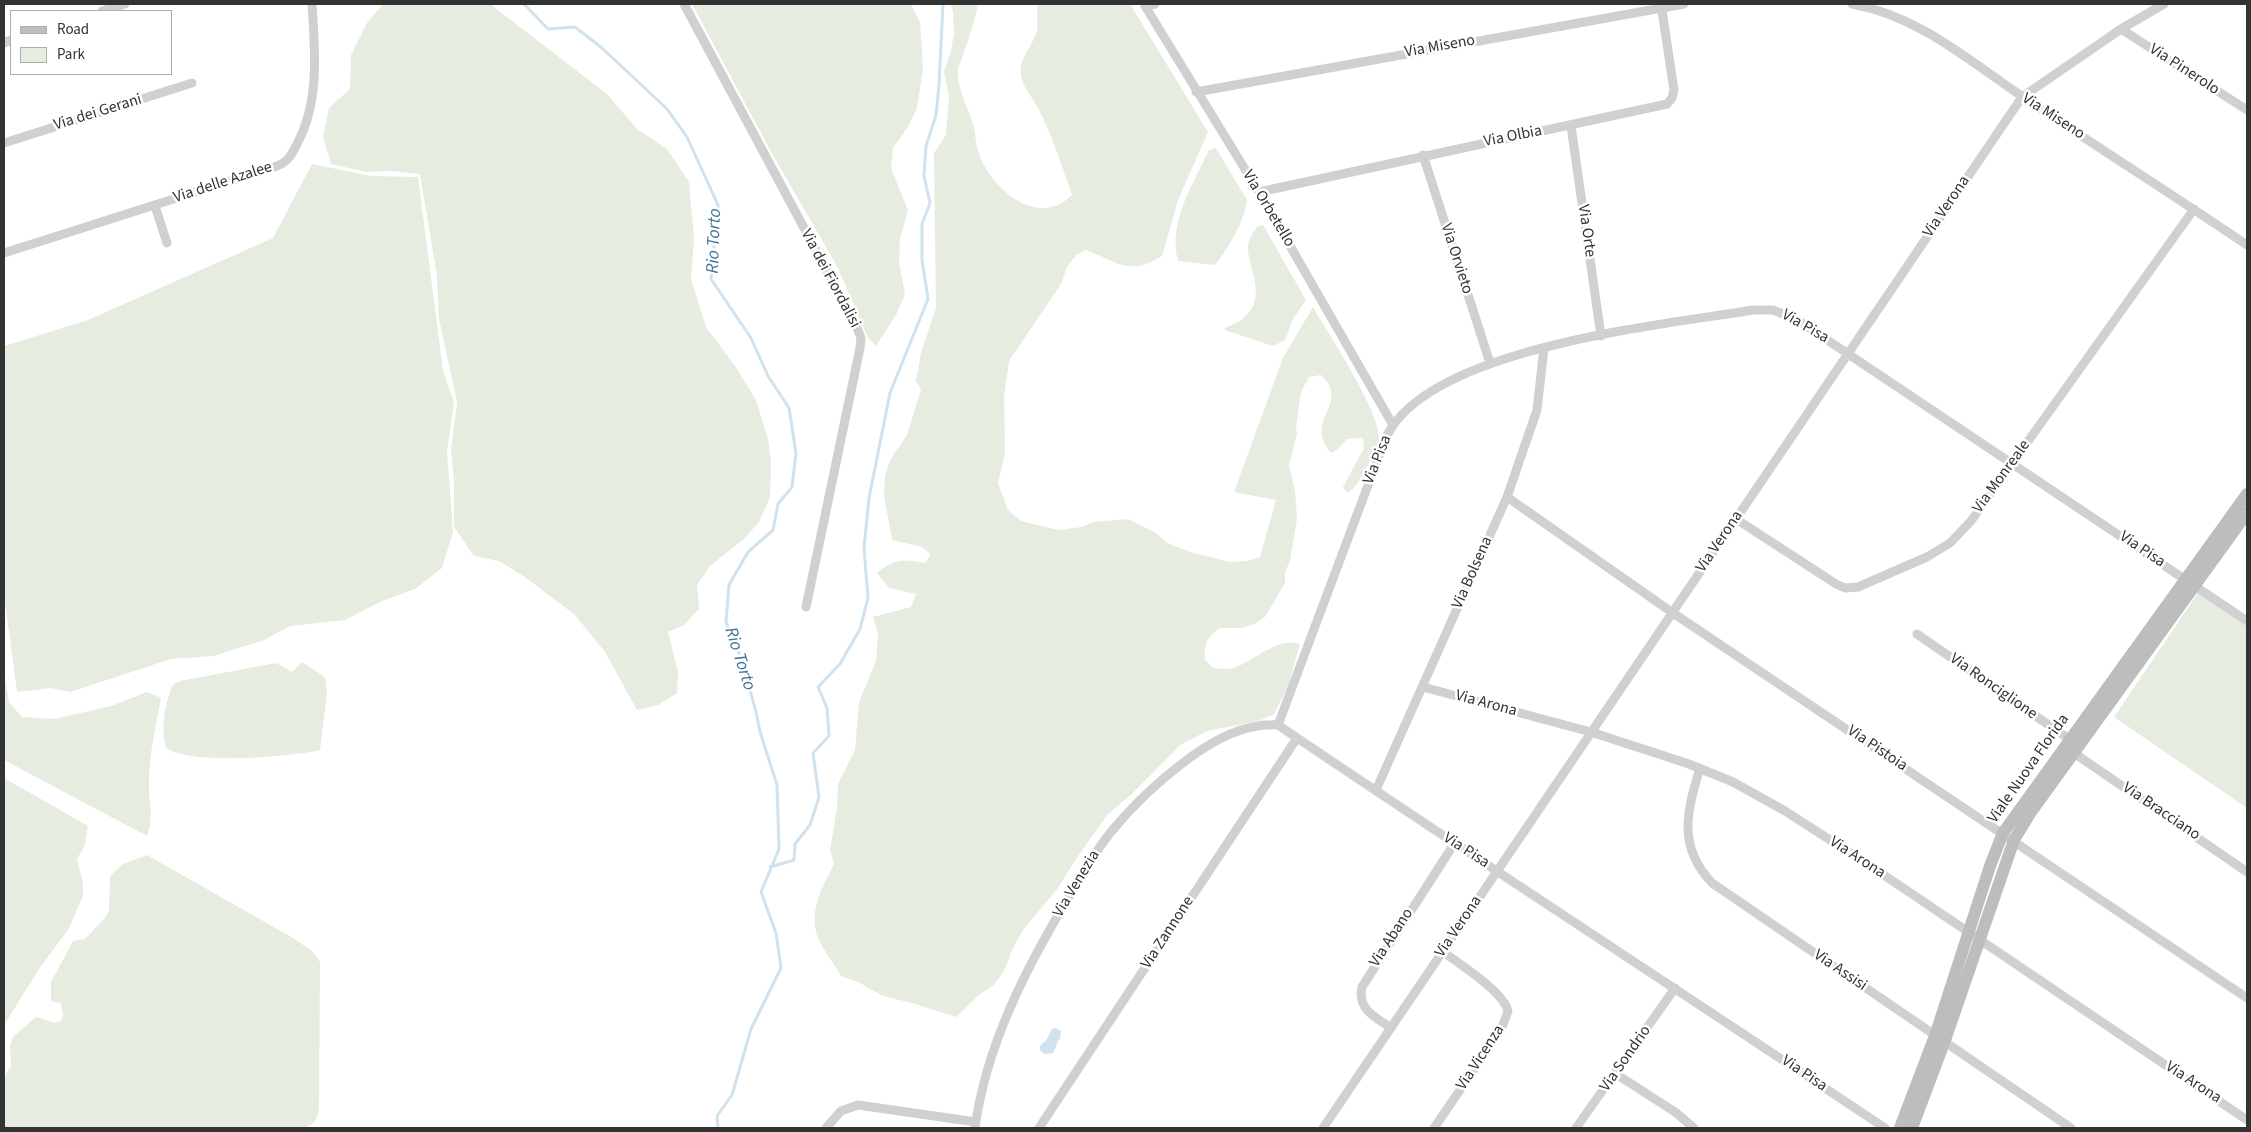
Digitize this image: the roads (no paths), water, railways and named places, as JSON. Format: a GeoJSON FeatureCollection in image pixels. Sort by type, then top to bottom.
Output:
{"type":"FeatureCollection","features":[{"type":"Feature","properties":{"kind":"street"},"geometry":{"type":"LineString","coordinates":[[105,10],[125,4]]}},
{"type":"Feature","properties":{"kind":"street","name":"Via delle Azalee"},"geometry":{"type":"LineString","coordinates":[[4,253],[277,166],[290,157],[307,122],[311,103],[315,52],[312,4]]}},
{"type":"Feature","properties":{"kind":"street","name":"Via dei Fiordalisi"},"geometry":{"type":"LineString","coordinates":[[684,4],[855,323],[861,338],[806,607]]}},
{"type":"Feature","properties":{"kind":"street","name":"Via Orbetello"},"geometry":{"type":"LineString","coordinates":[[1155,4],[1144,5],[1259,192],[1393,425]]}},
{"type":"Feature","properties":{"kind":"street","name":"Via Miseno"},"geometry":{"type":"LineString","coordinates":[[1196,92],[1662,5],[1684,4]]}},
{"type":"Feature","properties":{"kind":"street","name":"Via Miseno"},"geometry":{"type":"LineString","coordinates":[[1852,4],[1886,12],[1918,26],[1939,38],[2022,97],[2247,245]]}},
{"type":"Feature","properties":{"kind":"street","name":"Via Verona"},"geometry":{"type":"LineString","coordinates":[[1323,1128],[2022,97],[2121,30],[2164,4]]}},
{"type":"Feature","properties":{"kind":"street","name":"Via Olbia"},"geometry":{"type":"LineString","coordinates":[[1259,192],[1422,155],[1661,106],[1671,101],[1674,90],[1662,5]]}},
{"type":"Feature","properties":{"kind":"street","name":"Via Pinerolo"},"geometry":{"type":"LineString","coordinates":[[2121,30],[2247,110]]}},
{"type":"Feature","properties":{"kind":"street","name":"Via dei Gerani"},"geometry":{"type":"LineString","coordinates":[[4,143],[192,83]]}},
{"type":"Feature","properties":{"kind":"street","name":"Via Orte"},"geometry":{"type":"LineString","coordinates":[[1570,126],[1601,336]]}},
{"type":"Feature","properties":{"kind":"street","name":"Via Orvieto"},"geometry":{"type":"LineString","coordinates":[[1422,155],[1490,363]]}},
{"type":"Feature","properties":{"kind":"street"},"geometry":{"type":"LineString","coordinates":[[155,206],[167,243]]}},
{"type":"Feature","properties":{"kind":"street","name":"Via Monreale"},"geometry":{"type":"LineString","coordinates":[[1736,519],[1839,586],[1854,588],[1927,557],[1950,543],[1971,521],[2194,209]]}},
{"type":"Feature","properties":{"kind":"street","name":"Via Pisa"},"geometry":{"type":"LineString","coordinates":[[1884,1128],[1675,988],[1454,844],[1278,725],[1385,440],[1393,425],[1410,406],[1431,391],[1465,373],[1490,363],[1544,348],[1601,336],[1753,310],[1769,310],[1792,318],[1848,353],[2011,465],[2073,503],[2247,621]]}},
{"type":"Feature","properties":{"kind":"street","name":"Via Bolsena"},"geometry":{"type":"LineString","coordinates":[[1376,790],[1507,497],[1537,410],[1542,385],[1544,348]]}},
{"type":"Feature","properties":{"kind":"street","name":"Viale Nuova Florida"},"geometry":{"type":"LineString","coordinates":[[2190,583],[2247,494]]}},
{"type":"Feature","properties":{"kind":"street","name":"Via Pistoia"},"geometry":{"type":"LineString","coordinates":[[1507,497],[1673,613],[2247,998]]}},
{"type":"Feature","properties":{"kind":"street","name":"Viale Nuova Florida"},"geometry":{"type":"LineString","coordinates":[[2009,837],[2028,817],[2074,753],[2115,686],[2190,583],[2247,513]]}},
{"type":"Feature","properties":{"kind":"street","name":"Via Ronciglione"},"geometry":{"type":"LineString","coordinates":[[1916,634],[2069,739]]}},
{"type":"Feature","properties":{"kind":"street","name":"Viale Nuova Florida"},"geometry":{"type":"LineString","coordinates":[[1912,1128],[1974,936],[2009,837],[2069,739],[2115,686]]}},
{"type":"Feature","properties":{"kind":"street","name":"Via Arona"},"geometry":{"type":"LineString","coordinates":[[1423,687],[1590,732],[1700,768],[1733,782],[1785,811],[2247,1120]]}},
{"type":"Feature","properties":{"kind":"street","name":"Via Venezia"},"geometry":{"type":"LineString","coordinates":[[976,1125],[986,1074],[1026,975],[1053,924],[1110,834],[1157,784],[1204,748],[1241,730],[1263,725],[1278,725]]}},
{"type":"Feature","properties":{"kind":"street","name":"Via Zannone"},"geometry":{"type":"LineString","coordinates":[[1040,1128],[1297,738]]}},
{"type":"Feature","properties":{"kind":"street"},"geometry":{"type":"LineString","coordinates":[[2069,739],[2074,753]]}},
{"type":"Feature","properties":{"kind":"street","name":"Via Bracciano"},"geometry":{"type":"LineString","coordinates":[[2074,753],[2247,872]]}},
{"type":"Feature","properties":{"kind":"street","name":"Via Assisi"},"geometry":{"type":"LineString","coordinates":[[1700,768],[1689,806],[1687,833],[1692,852],[1704,874],[1720,889],[2071,1128]]}},
{"type":"Feature","properties":{"kind":"street","name":"Via Abano"},"geometry":{"type":"LineString","coordinates":[[1391,1028],[1365,1009],[1362,1002],[1362,987],[1454,844]]}},
{"type":"Feature","properties":{"kind":"street","name":"Via Vicenza"},"geometry":{"type":"LineString","coordinates":[[1434,1128],[1500,1030],[1508,1011],[1500,998],[1442,951]]}},
{"type":"Feature","properties":{"kind":"street","name":"Via Sondrio"},"geometry":{"type":"LineString","coordinates":[[1576,1128],[1675,988]]}},
{"type":"Feature","properties":{"kind":"street","name":"Viale Nuova Florida"},"geometry":{"type":"LineString","coordinates":[[1900,1128],[1940,1040]]}},
{"type":"Feature","properties":{"kind":"street"},"geometry":{"type":"LineString","coordinates":[[1616,1074],[1675,1112],[1694,1128]]}},
{"type":"Feature","properties":{"kind":"street"},"geometry":{"type":"LineString","coordinates":[[826,1128],[841,1111],[858,1105],[976,1125]]}},
{"type":"Feature","properties":{"kind":"water"},"geometry":{"type":"Polygon","coordinates":[[[1056,1028],[1061,1031],[1060,1040],[1053,1053],[1044,1054],[1040,1050],[1040,1046],[1047,1039],[1052,1029],[1056,1028]]]}},
{"type":"Feature","properties":{"kind":"waterway","name":"Rio Torto"},"geometry":{"type":"LineString","coordinates":[[524,4],[548,29],[575,27],[602,48],[667,109],[687,137],[718,205],[711,279],[751,338],[768,376],[789,408],[796,453],[792,487],[778,504],[773,530],[748,552],[729,585],[726,622],[742,661],[760,732],[777,785],[779,849],[761,892],[776,933],[781,968],[751,1029],[732,1095],[717,1116],[718,1128]]}},
{"type":"Feature","properties":{"kind":"waterway"},"geometry":{"type":"LineString","coordinates":[[770,867],[794,860],[795,844],[810,825],[819,797],[813,753],[829,736],[827,708],[818,687],[840,664],[860,629],[868,598],[864,548],[869,498],[890,393],[928,299],[922,260],[922,224],[930,203],[924,176],[926,146],[936,115],[943,4]]}}]}
